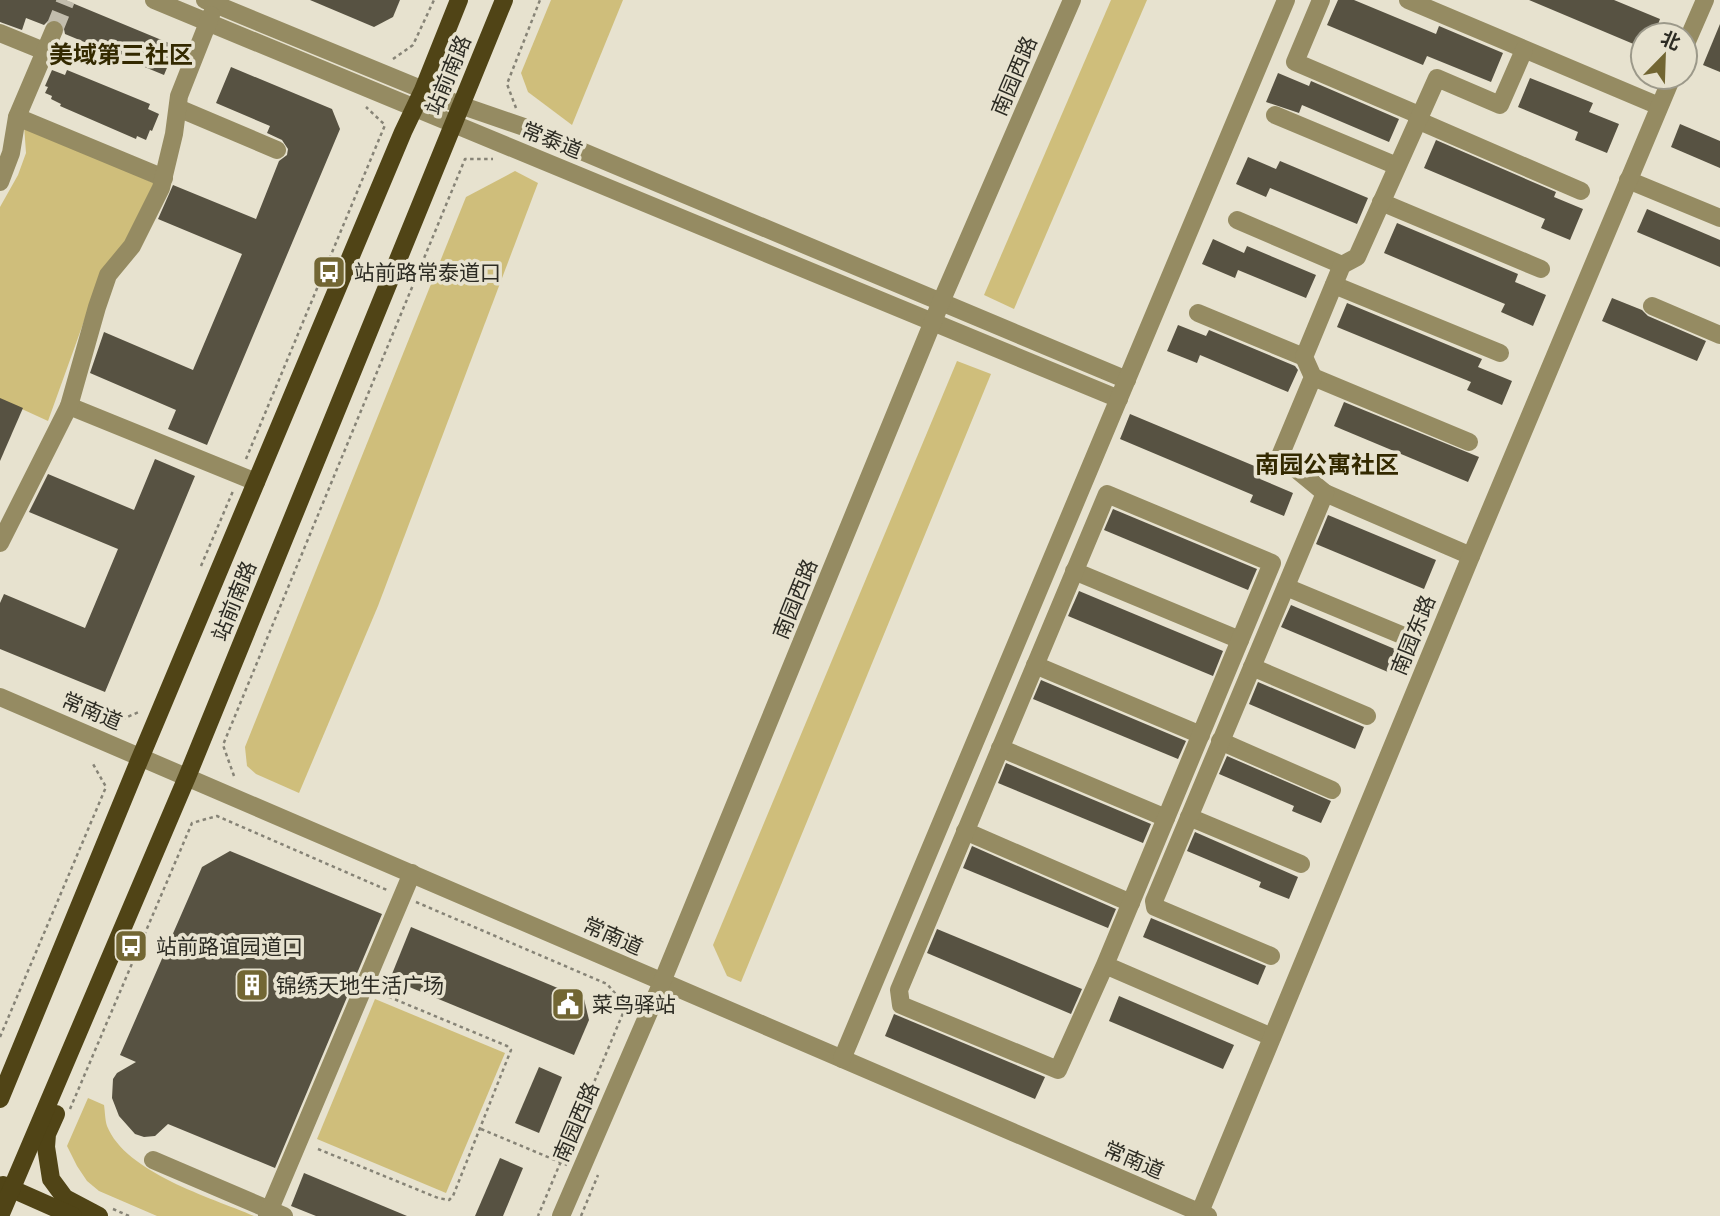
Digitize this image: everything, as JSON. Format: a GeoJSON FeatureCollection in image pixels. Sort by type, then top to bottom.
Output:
{"type":"FeatureCollection","features":[{"type":"Feature","properties":{"kind":"main road","name":"站前南路"},"geometry":{"type":"LineString","coordinates":[[0,1099],[141,757],[248,479],[424,90],[459,0]]}},
{"type":"Feature","properties":{"kind":"main road","name":"站前南路"},"geometry":{"type":"LineString","coordinates":[[0,1216],[6,1186],[71,1050],[187,777],[504,0]]}},
{"type":"Feature","properties":{"kind":"main road"},"geometry":{"type":"LineString","coordinates":[[0,1072],[6,1058],[28,1032]]}},
{"type":"Feature","properties":{"kind":"main road"},"geometry":{"type":"LineString","coordinates":[[71,1050],[68,1085],[47,1134],[46,1147],[51,1179],[65,1198],[102,1211]]}},
{"type":"Feature","properties":{"kind":"main road"},"geometry":{"type":"LineString","coordinates":[[6,1186],[73,1216]]}},
{"type":"Feature","properties":{"kind":"street","name":"常泰道"},"geometry":{"type":"LineString","coordinates":[[154,0],[1119,399]]}},
{"type":"Feature","properties":{"kind":"street","name":"南园西路"},"geometry":{"type":"LineString","coordinates":[[561,1216],[662,982],[933,321],[1072,0]]}},
{"type":"Feature","properties":{"kind":"street"},"geometry":{"type":"LineString","coordinates":[[842,1059],[1286,0]]}},
{"type":"Feature","properties":{"kind":"street"},"geometry":{"type":"LineString","coordinates":[[1321,0],[1295,62],[1581,191]]}},
{"type":"Feature","properties":{"kind":"street"},"geometry":{"type":"LineString","coordinates":[[1408,0],[1659,106]]}},
{"type":"Feature","properties":{"kind":"street"},"geometry":{"type":"LineString","coordinates":[[1696,21],[1705,0]]}},
{"type":"Feature","properties":{"kind":"street","name":"常泰道"},"geometry":{"type":"LineString","coordinates":[[213,1],[460,105],[524,127],[1127,380]]}},
{"type":"Feature","properties":{"kind":"street"},"geometry":{"type":"LineString","coordinates":[[0,543],[69,406],[108,275],[132,246],[152,209],[164,178],[179,96],[208,23],[213,1]]}},
{"type":"Feature","properties":{"kind":"street"},"geometry":{"type":"LineString","coordinates":[[2,172],[17,117],[54,30]]}},
{"type":"Feature","properties":{"kind":"street"},"geometry":{"type":"LineString","coordinates":[[0,33],[44,51]]}},
{"type":"Feature","properties":{"kind":"street"},"geometry":{"type":"LineString","coordinates":[[1304,357],[1342,265],[1357,257],[1437,78],[1500,105],[1524,50]]}},
{"type":"Feature","properties":{"kind":"street","name":"南园东路"},"geometry":{"type":"LineString","coordinates":[[1204,1214],[1272,1037],[1666,91]]}},
{"type":"Feature","properties":{"kind":"street"},"geometry":{"type":"LineString","coordinates":[[178,108],[277,150]]}},
{"type":"Feature","properties":{"kind":"street"},"geometry":{"type":"LineString","coordinates":[[1275,115],[1397,166]]}},
{"type":"Feature","properties":{"kind":"street"},"geometry":{"type":"LineString","coordinates":[[17,117],[164,178]]}},
{"type":"Feature","properties":{"kind":"street"},"geometry":{"type":"LineString","coordinates":[[1629,180],[1720,218]]}},
{"type":"Feature","properties":{"kind":"street"},"geometry":{"type":"LineString","coordinates":[[1381,202],[1541,269]]}},
{"type":"Feature","properties":{"kind":"street"},"geometry":{"type":"LineString","coordinates":[[1237,220],[1342,265]]}},
{"type":"Feature","properties":{"kind":"street"},"geometry":{"type":"LineString","coordinates":[[1334,285],[1500,353]]}},
{"type":"Feature","properties":{"kind":"street"},"geometry":{"type":"LineString","coordinates":[[1652,306],[1720,334]]}},
{"type":"Feature","properties":{"kind":"street"},"geometry":{"type":"LineString","coordinates":[[1198,313],[1304,357],[1313,377],[1469,442]]}},
{"type":"Feature","properties":{"kind":"street"},"geometry":{"type":"LineString","coordinates":[[1313,377],[1280,456],[1325,493],[1471,556]]}},
{"type":"Feature","properties":{"kind":"street"},"geometry":{"type":"LineString","coordinates":[[69,406],[248,479]]}},
{"type":"Feature","properties":{"kind":"street"},"geometry":{"type":"LineString","coordinates":[[1271,956],[1155,907],[1154,901],[1325,493]]}},
{"type":"Feature","properties":{"kind":"street"},"geometry":{"type":"LineString","coordinates":[[1107,494],[1272,563],[1240,640],[1059,1070],[901,1005],[899,990],[1107,494]]}},
{"type":"Feature","properties":{"kind":"street"},"geometry":{"type":"LineString","coordinates":[[1074,571],[1240,640]]}},
{"type":"Feature","properties":{"kind":"street"},"geometry":{"type":"LineString","coordinates":[[1286,587],[1404,636]]}},
{"type":"Feature","properties":{"kind":"street"},"geometry":{"type":"LineString","coordinates":[[1035,665],[1201,734]]}},
{"type":"Feature","properties":{"kind":"street"},"geometry":{"type":"LineString","coordinates":[[1252,667],[1367,716]]}},
{"type":"Feature","properties":{"kind":"street","name":"常南道"},"geometry":{"type":"LineString","coordinates":[[0,697],[1204,1214]]}},
{"type":"Feature","properties":{"kind":"street"},"geometry":{"type":"LineString","coordinates":[[1220,741],[1332,790]]}},
{"type":"Feature","properties":{"kind":"street"},"geometry":{"type":"LineString","coordinates":[[1000,748],[1166,818]]}},
{"type":"Feature","properties":{"kind":"street"},"geometry":{"type":"LineString","coordinates":[[1189,817],[1301,864]]}},
{"type":"Feature","properties":{"kind":"street"},"geometry":{"type":"LineString","coordinates":[[965,831],[1131,902]]}},
{"type":"Feature","properties":{"kind":"street"},"geometry":{"type":"LineString","coordinates":[[153,1160],[273,1214],[412,873]]}},
{"type":"Feature","properties":{"kind":"street"},"geometry":{"type":"LineString","coordinates":[[1105,965],[1272,1037]]}},
{"type":"Feature","properties":{"kind":"path"},"geometry":{"type":"LineString","coordinates":[[377,70],[413,45],[434,0]]}},
{"type":"Feature","properties":{"kind":"path"},"geometry":{"type":"LineString","coordinates":[[524,127],[507,84],[540,0]]}},
{"type":"Feature","properties":{"kind":"path"},"geometry":{"type":"LineString","coordinates":[[198,575],[248,479],[385,125],[364,104]]}},
{"type":"Feature","properties":{"kind":"path"},"geometry":{"type":"LineString","coordinates":[[234,776],[223,745],[465,159],[499,159]]}},
{"type":"Feature","properties":{"kind":"path"},"geometry":{"type":"LineString","coordinates":[[109,725],[141,711]]}},
{"type":"Feature","properties":{"kind":"path"},"geometry":{"type":"LineString","coordinates":[[0,1037],[106,786],[93,764]]}},
{"type":"Feature","properties":{"kind":"path"},"geometry":{"type":"LineString","coordinates":[[68,1113],[192,823],[217,816],[607,984],[626,1006],[538,1216]]}},
{"type":"Feature","properties":{"kind":"path"},"geometry":{"type":"LineString","coordinates":[[318,1149],[449,1200],[481,1129],[511,1050],[382,994]]}},
{"type":"Feature","properties":{"kind":"path"},"geometry":{"type":"LineString","coordinates":[[481,1129],[580,1170]]}},
{"type":"Feature","properties":{"kind":"path"},"geometry":{"type":"LineString","coordinates":[[102,1211],[129,1216]]}},
{"type":"Feature","properties":{"kind":"shaded area"},"geometry":{"type":"Polygon","coordinates":[[[551,0],[623,0],[572,125],[528,92],[521,73],[551,0]]]}},
{"type":"Feature","properties":{"kind":"shaded area"},"geometry":{"type":"Polygon","coordinates":[[[1111,0],[1147,0],[1014,309],[984,295],[1111,0]]]}},
{"type":"Feature","properties":{"kind":"shaded area"},"geometry":{"type":"Polygon","coordinates":[[[24,125],[156,184],[137,229],[101,274],[48,421],[0,399],[0,207],[18,175],[26,153],[24,125]]]}},
{"type":"Feature","properties":{"kind":"shaded area"},"geometry":{"type":"Polygon","coordinates":[[[515,171],[538,183],[378,606],[299,793],[256,774],[247,766],[245,747],[466,197],[515,171]]]}},
{"type":"Feature","properties":{"kind":"shaded area"},"geometry":{"type":"Polygon","coordinates":[[[957,361],[991,374],[741,982],[727,976],[713,945],[957,361]]]}},
{"type":"Feature","properties":{"kind":"shaded area"},"geometry":{"type":"Polygon","coordinates":[[[375,999],[505,1053],[446,1193],[317,1139],[375,999]]]}},
{"type":"Feature","properties":{"kind":"shaded area"},"geometry":{"type":"Polygon","coordinates":[[[88,1098],[104,1105],[107,1126],[117,1143],[150,1170],[193,1192],[254,1216],[157,1216],[99,1191],[87,1181],[67,1146],[88,1098]]]}},
{"type":"Feature","properties":{"kind":"building"},"geometry":{"type":"Polygon","coordinates":[[[0,0],[65,0],[176,46],[164,75],[65,34],[63,24],[58,19],[48,21],[44,25],[26,18],[22,30],[0,22],[0,0]]]}},
{"type":"Feature","properties":{"kind":"building"},"geometry":{"type":"Polygon","coordinates":[[[310,0],[400,0],[393,17],[374,27],[310,0]]]}},
{"type":"Feature","properties":{"kind":"building"},"geometry":{"type":"Polygon","coordinates":[[[1338,0],[1354,0],[1436,34],[1439,26],[1503,53],[1491,82],[1427,56],[1423,65],[1327,25],[1338,0]]]}},
{"type":"Feature","properties":{"kind":"building"},"geometry":{"type":"Polygon","coordinates":[[[1529,0],[1614,0],[1660,19],[1629,21],[1629,42],[1529,0]]]}},
{"type":"Feature","properties":{"kind":"building"},"geometry":{"type":"Polygon","coordinates":[[[1720,24],[1720,72],[1703,65],[1720,24]]]}},
{"type":"Feature","properties":{"kind":"building"},"geometry":{"type":"Polygon","coordinates":[[[231,67],[332,109],[340,129],[207,445],[168,429],[176,410],[90,373],[104,332],[193,370],[242,254],[158,219],[173,185],[256,219],[279,161],[287,155],[288,149],[282,140],[267,133],[270,126],[216,103],[231,67]]]}},
{"type":"Feature","properties":{"kind":"building"},"geometry":{"type":"Polygon","coordinates":[[[52,70],[65,75],[67,70],[150,104],[148,109],[159,114],[146,140],[137,136],[136,139],[60,106],[61,104],[51,99],[52,96],[45,93],[52,70]]]}},
{"type":"Feature","properties":{"kind":"building"},"geometry":{"type":"Polygon","coordinates":[[[1278,73],[1309,86],[1311,81],[1399,119],[1389,142],[1302,105],[1299,113],[1266,102],[1278,73]]]}},
{"type":"Feature","properties":{"kind":"building"},"geometry":{"type":"Polygon","coordinates":[[[1530,78],[1593,103],[1589,112],[1619,124],[1607,153],[1575,140],[1578,132],[1518,107],[1530,78]]]}},
{"type":"Feature","properties":{"kind":"building"},"geometry":{"type":"Polygon","coordinates":[[[1680,124],[1720,141],[1720,168],[1671,147],[1680,124]]]}},
{"type":"Feature","properties":{"kind":"building"},"geometry":{"type":"Polygon","coordinates":[[[1436,140],[1556,192],[1554,197],[1583,209],[1570,240],[1541,228],[1545,219],[1424,168],[1436,140]]]}},
{"type":"Feature","properties":{"kind":"building"},"geometry":{"type":"Polygon","coordinates":[[[1248,157],[1276,169],[1280,161],[1368,198],[1357,224],[1270,188],[1266,197],[1236,184],[1248,157]]]}},
{"type":"Feature","properties":{"kind":"building"},"geometry":{"type":"Polygon","coordinates":[[[1647,209],[1720,240],[1720,267],[1637,232],[1647,209]]]}},
{"type":"Feature","properties":{"kind":"building"},"geometry":{"type":"Polygon","coordinates":[[[1397,223],[1518,274],[1515,282],[1546,295],[1533,326],[1501,312],[1505,304],[1384,253],[1397,223]]]}},
{"type":"Feature","properties":{"kind":"building"},"geometry":{"type":"Polygon","coordinates":[[[1213,239],[1244,253],[1247,246],[1316,275],[1306,298],[1238,270],[1235,278],[1202,264],[1213,239]]]}},
{"type":"Feature","properties":{"kind":"building"},"geometry":{"type":"Polygon","coordinates":[[[1612,298],[1706,341],[1697,361],[1602,321],[1612,298]]]}},
{"type":"Feature","properties":{"kind":"building"},"geometry":{"type":"Polygon","coordinates":[[[1347,303],[1482,359],[1478,367],[1512,381],[1502,405],[1467,390],[1471,382],[1337,327],[1347,303]]]}},
{"type":"Feature","properties":{"kind":"building"},"geometry":{"type":"Polygon","coordinates":[[[1178,325],[1206,336],[1209,330],[1295,366],[1298,370],[1288,392],[1200,355],[1197,363],[1167,351],[1178,325]]]}},
{"type":"Feature","properties":{"kind":"building"},"geometry":{"type":"Polygon","coordinates":[[[0,398],[23,408],[0,461],[0,398]]]}},
{"type":"Feature","properties":{"kind":"building"},"geometry":{"type":"Polygon","coordinates":[[[1344,402],[1479,457],[1468,482],[1334,426],[1344,402]]]}},
{"type":"Feature","properties":{"kind":"building"},"geometry":{"type":"Polygon","coordinates":[[[1130,414],[1264,470],[1260,479],[1293,493],[1284,516],[1250,502],[1253,495],[1120,439],[1130,414]]]}},
{"type":"Feature","properties":{"kind":"building"},"geometry":{"type":"Polygon","coordinates":[[[155,459],[195,476],[105,692],[0,649],[0,603],[4,594],[85,628],[118,549],[29,512],[48,474],[134,510],[155,459]]]}},
{"type":"Feature","properties":{"kind":"building"},"geometry":{"type":"Polygon","coordinates":[[[1113,509],[1257,569],[1248,590],[1104,530],[1113,509]]]}},
{"type":"Feature","properties":{"kind":"building"},"geometry":{"type":"Polygon","coordinates":[[[1328,515],[1436,560],[1424,589],[1316,544],[1328,515]]]}},
{"type":"Feature","properties":{"kind":"building"},"geometry":{"type":"Polygon","coordinates":[[[1079,591],[1223,651],[1213,676],[1068,616],[1079,591]]]}},
{"type":"Feature","properties":{"kind":"building"},"geometry":{"type":"Polygon","coordinates":[[[1291,605],[1397,650],[1388,672],[1281,627],[1291,605]]]}},
{"type":"Feature","properties":{"kind":"building"},"geometry":{"type":"Polygon","coordinates":[[[1041,680],[1186,741],[1178,759],[1033,699],[1041,680]]]}},
{"type":"Feature","properties":{"kind":"building"},"geometry":{"type":"Polygon","coordinates":[[[1258,682],[1364,727],[1355,749],[1249,704],[1258,682]]]}},
{"type":"Feature","properties":{"kind":"building"},"geometry":{"type":"Polygon","coordinates":[[[1227,756],[1331,801],[1321,823],[1292,811],[1294,806],[1219,774],[1227,756]]]}},
{"type":"Feature","properties":{"kind":"building"},"geometry":{"type":"Polygon","coordinates":[[[1006,763],[1151,824],[1143,843],[998,783],[1006,763]]]}},
{"type":"Feature","properties":{"kind":"building"},"geometry":{"type":"Polygon","coordinates":[[[1195,832],[1298,877],[1289,899],[1259,887],[1261,882],[1187,851],[1195,832]]]}},
{"type":"Feature","properties":{"kind":"building"},"geometry":{"type":"Polygon","coordinates":[[[972,846],[1116,909],[1108,928],[963,868],[972,846]]]}},
{"type":"Feature","properties":{"kind":"building","name":"锦绣天地生活广场"},"geometry":{"type":"Polygon","coordinates":[[[230,851],[382,914],[275,1168],[168,1124],[155,1136],[135,1134],[119,1116],[112,1098],[113,1079],[117,1073],[136,1062],[120,1055],[202,867],[230,851]]]}},
{"type":"Feature","properties":{"kind":"building"},"geometry":{"type":"Polygon","coordinates":[[[1151,918],[1266,966],[1258,985],[1143,937],[1151,918]]]}},
{"type":"Feature","properties":{"kind":"building"},"geometry":{"type":"Polygon","coordinates":[[[411,927],[584,999],[589,1020],[574,1055],[390,979],[411,927]]]}},
{"type":"Feature","properties":{"kind":"building"},"geometry":{"type":"Polygon","coordinates":[[[937,929],[1082,989],[1071,1014],[927,953],[937,929]]]}},
{"type":"Feature","properties":{"kind":"building"},"geometry":{"type":"Polygon","coordinates":[[[1119,996],[1234,1045],[1223,1069],[1109,1021],[1119,996]]]}},
{"type":"Feature","properties":{"kind":"building"},"geometry":{"type":"Polygon","coordinates":[[[894,1014],[1045,1077],[1035,1099],[885,1036],[894,1014]]]}},
{"type":"Feature","properties":{"kind":"building"},"geometry":{"type":"Polygon","coordinates":[[[539,1067],[562,1077],[539,1133],[515,1123],[539,1067]]]}},
{"type":"Feature","properties":{"kind":"building"},"geometry":{"type":"Polygon","coordinates":[[[500,1158],[523,1168],[503,1216],[475,1216],[500,1158]]]}},
{"type":"Feature","properties":{"kind":"building"},"geometry":{"type":"Polygon","coordinates":[[[304,1173],[407,1216],[316,1216],[291,1206],[304,1173]]]}},
{"type":"Feature","properties":{"kind":"tunnel"},"geometry":{"type":"LineString","coordinates":[[54,30],[66,0]]}},
{"type":"Feature","properties":{"kind":"place","name":"站前路常泰道口"},"geometry":{"type":"Point","coordinates":[329,272]}},
{"type":"Feature","properties":{"kind":"place","name":"站前路谊园道口"},"geometry":{"type":"Point","coordinates":[131,946]}},
{"type":"Feature","properties":{"kind":"place","name":"锦绣天地生活广场"},"geometry":{"type":"Point","coordinates":[252,985]}},
{"type":"Feature","properties":{"kind":"place","name":"菜鸟驿站"},"geometry":{"type":"Point","coordinates":[568,1004]}},
{"type":"Feature","properties":{"kind":"district","name":"美域第三社区"},"geometry":{"type":"Point","coordinates":[121,54]}},
{"type":"Feature","properties":{"kind":"district","name":"南园公寓社区"},"geometry":{"type":"Point","coordinates":[1327,464]}}]}
